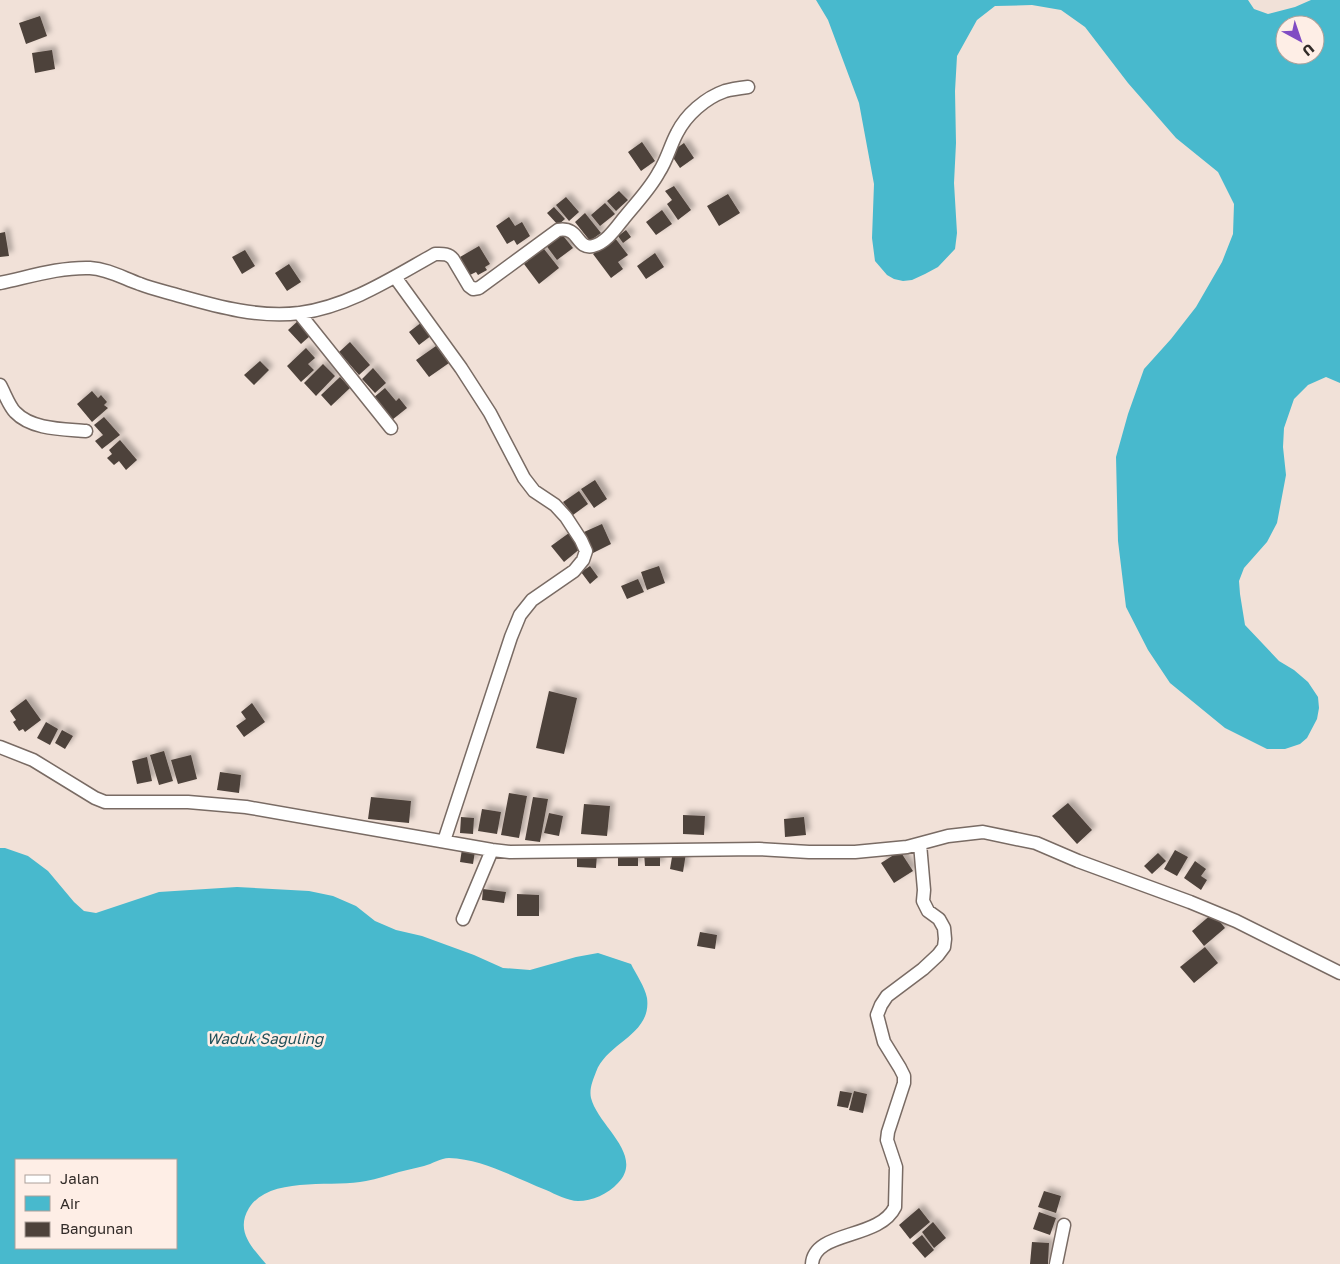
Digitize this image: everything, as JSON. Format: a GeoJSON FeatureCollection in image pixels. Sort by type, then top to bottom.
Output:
{"type":"FeatureCollection","features":[{"type":"Feature","properties":{"kind":"street"},"geometry":{"type":"LineString","coordinates":[[0,284],[65,269],[91,268],[108,271],[141,284],[208,304],[245,312],[270,314],[299,313],[342,302],[374,289],[435,254],[443,254],[449,255],[453,259],[469,286],[473,289],[480,288],[558,230],[566,228],[572,231],[580,242],[587,246],[594,246],[605,240],[650,186],[659,172],[678,131],[690,114],[705,102],[724,92],[748,86]]}},
{"type":"Feature","properties":{"kind":"street"},"geometry":{"type":"LineString","coordinates":[[394,277],[466,375],[490,413],[524,478],[534,490],[556,505],[566,517],[586,551],[583,560],[574,571],[532,600],[520,616],[511,637],[444,841]]}},
{"type":"Feature","properties":{"kind":"street"},"geometry":{"type":"LineString","coordinates":[[299,313],[391,428]]}},
{"type":"Feature","properties":{"kind":"street"},"geometry":{"type":"LineString","coordinates":[[0,385],[14,411],[22,418],[38,425],[86,432]]}},
{"type":"Feature","properties":{"kind":"street"},"geometry":{"type":"LineString","coordinates":[[0,747],[34,760],[95,798],[105,802],[188,802],[246,806],[492,850],[519,852],[760,849],[855,852],[920,844],[948,836],[984,832],[1036,843],[1078,861],[1236,921],[1340,973]]}},
{"type":"Feature","properties":{"kind":"street"},"geometry":{"type":"LineString","coordinates":[[812,1264],[812,1259],[822,1246],[881,1224],[895,1207],[896,1167],[887,1140],[890,1124],[904,1083],[904,1076],[884,1042],[877,1015],[887,996],[923,969],[938,955],[944,947],[945,939],[944,928],[939,919],[928,911],[923,900],[924,890],[920,844]]}},
{"type":"Feature","properties":{"kind":"street"},"geometry":{"type":"LineString","coordinates":[[463,919],[492,850]]}},
{"type":"Feature","properties":{"kind":"street"},"geometry":{"type":"LineString","coordinates":[[1056,1264],[1064,1225]]}},
{"type":"Feature","properties":{"kind":"water"},"geometry":{"type":"Polygon","coordinates":[[[816,0],[1248,0],[1254,9],[1268,14],[1295,7],[1311,0],[1340,0],[1340,383],[1326,377],[1308,385],[1294,399],[1284,428],[1283,447],[1286,475],[1277,523],[1267,542],[1244,568],[1239,581],[1245,625],[1279,661],[1294,670],[1308,682],[1318,697],[1317,719],[1307,738],[1300,744],[1285,749],[1267,749],[1225,728],[1170,683],[1148,650],[1126,607],[1118,541],[1116,457],[1128,414],[1144,369],[1196,307],[1222,262],[1233,234],[1234,204],[1218,172],[1176,138],[1128,83],[1085,27],[1061,10],[1032,5],[995,6],[977,20],[957,56],[954,183],[957,233],[955,249],[938,267],[912,280],[903,281],[887,275],[875,261],[872,238],[874,184],[859,103],[828,20],[816,0]]]}},
{"type":"Feature","properties":{"kind":"water","name":"Waduk Saguling"},"geometry":{"type":"Polygon","coordinates":[[[0,848],[28,856],[48,871],[84,911],[96,913],[159,892],[237,887],[309,891],[333,896],[356,906],[375,921],[396,930],[422,936],[503,968],[530,970],[598,953],[631,964],[644,989],[647,998],[647,1011],[643,1021],[636,1030],[609,1053],[602,1062],[596,1072],[591,1091],[591,1098],[595,1109],[617,1140],[626,1162],[625,1172],[618,1183],[610,1190],[589,1200],[570,1200],[486,1165],[449,1158],[370,1180],[287,1187],[272,1191],[259,1198],[249,1208],[245,1216],[244,1224],[247,1238],[266,1264],[0,1264],[0,848]]]}},
{"type":"Feature","properties":{"kind":"building"},"geometry":{"type":"Polygon","coordinates":[[[40,16],[47,36],[26,44],[19,23],[40,16]]]}},
{"type":"Feature","properties":{"kind":"building"},"geometry":{"type":"Polygon","coordinates":[[[52,50],[55,69],[35,73],[32,53],[52,50]]]}},
{"type":"Feature","properties":{"kind":"building"},"geometry":{"type":"Polygon","coordinates":[[[642,142],[655,161],[641,171],[628,152],[642,142]]]}},
{"type":"Feature","properties":{"kind":"building"},"geometry":{"type":"Polygon","coordinates":[[[684,143],[694,158],[680,168],[670,153],[684,143]]]}},
{"type":"Feature","properties":{"kind":"building"},"geometry":{"type":"Polygon","coordinates":[[[674,186],[691,210],[678,220],[667,204],[672,200],[665,191],[674,186]]]}},
{"type":"Feature","properties":{"kind":"building"},"geometry":{"type":"Polygon","coordinates":[[[619,191],[628,200],[616,211],[607,201],[619,191]]]}},
{"type":"Feature","properties":{"kind":"building"},"geometry":{"type":"Polygon","coordinates":[[[728,194],[740,213],[719,226],[707,206],[728,194]]]}},
{"type":"Feature","properties":{"kind":"building"},"geometry":{"type":"Polygon","coordinates":[[[566,197],[579,212],[569,221],[556,205],[566,197]]]}},
{"type":"Feature","properties":{"kind":"building"},"geometry":{"type":"Polygon","coordinates":[[[605,203],[615,214],[600,226],[591,215],[605,203]]]}},
{"type":"Feature","properties":{"kind":"building"},"geometry":{"type":"Polygon","coordinates":[[[554,207],[565,219],[558,225],[547,213],[554,207]]]}},
{"type":"Feature","properties":{"kind":"building"},"geometry":{"type":"Polygon","coordinates":[[[662,210],[672,224],[656,235],[646,222],[662,210]]]}},
{"type":"Feature","properties":{"kind":"building"},"geometry":{"type":"Polygon","coordinates":[[[585,213],[601,233],[590,241],[575,222],[585,213]]]}},
{"type":"Feature","properties":{"kind":"building"},"geometry":{"type":"Polygon","coordinates":[[[509,217],[515,226],[522,222],[530,236],[517,245],[514,240],[507,244],[496,226],[509,217]]]}},
{"type":"Feature","properties":{"kind":"building"},"geometry":{"type":"Polygon","coordinates":[[[626,230],[631,237],[623,243],[618,236],[626,230]]]}},
{"type":"Feature","properties":{"kind":"building"},"geometry":{"type":"Polygon","coordinates":[[[5,232],[9,256],[0,257],[0,233],[5,232]]]}},
{"type":"Feature","properties":{"kind":"building"},"geometry":{"type":"Polygon","coordinates":[[[560,232],[573,248],[557,260],[545,244],[560,232]]]}},
{"type":"Feature","properties":{"kind":"building"},"geometry":{"type":"Polygon","coordinates":[[[615,238],[628,255],[618,262],[623,269],[611,278],[593,254],[615,238]]]}},
{"type":"Feature","properties":{"kind":"building"},"geometry":{"type":"Polygon","coordinates":[[[479,246],[490,264],[485,267],[487,270],[478,275],[476,272],[470,275],[460,257],[479,246]]]}},
{"type":"Feature","properties":{"kind":"building"},"geometry":{"type":"Polygon","coordinates":[[[537,249],[540,252],[544,249],[559,268],[539,284],[524,264],[528,261],[525,258],[537,249]]]}},
{"type":"Feature","properties":{"kind":"building"},"geometry":{"type":"Polygon","coordinates":[[[245,250],[255,266],[242,274],[232,257],[245,250]]]}},
{"type":"Feature","properties":{"kind":"building"},"geometry":{"type":"Polygon","coordinates":[[[655,253],[664,267],[646,279],[637,266],[655,253]]]}},
{"type":"Feature","properties":{"kind":"building"},"geometry":{"type":"Polygon","coordinates":[[[289,264],[301,282],[287,291],[275,273],[289,264]]]}},
{"type":"Feature","properties":{"kind":"building"},"geometry":{"type":"Polygon","coordinates":[[[299,320],[312,334],[301,344],[288,330],[299,320]]]}},
{"type":"Feature","properties":{"kind":"building"},"geometry":{"type":"Polygon","coordinates":[[[422,322],[432,335],[419,345],[409,332],[422,322]]]}},
{"type":"Feature","properties":{"kind":"building"},"geometry":{"type":"Polygon","coordinates":[[[350,342],[370,365],[359,375],[339,352],[350,342]]]}},
{"type":"Feature","properties":{"kind":"building"},"geometry":{"type":"Polygon","coordinates":[[[436,346],[449,363],[429,377],[416,360],[436,346]]]}},
{"type":"Feature","properties":{"kind":"building"},"geometry":{"type":"Polygon","coordinates":[[[306,348],[315,358],[308,364],[314,370],[301,382],[287,366],[306,348]]]}},
{"type":"Feature","properties":{"kind":"building"},"geometry":{"type":"Polygon","coordinates":[[[260,361],[269,370],[254,385],[244,375],[260,361]]]}},
{"type":"Feature","properties":{"kind":"building"},"geometry":{"type":"Polygon","coordinates":[[[323,364],[335,376],[316,396],[304,383],[323,364]]]}},
{"type":"Feature","properties":{"kind":"building"},"geometry":{"type":"Polygon","coordinates":[[[373,368],[386,383],[375,393],[362,379],[373,368]]]}},
{"type":"Feature","properties":{"kind":"building"},"geometry":{"type":"Polygon","coordinates":[[[340,377],[350,388],[331,406],[321,395],[340,377]]]}},
{"type":"Feature","properties":{"kind":"building"},"geometry":{"type":"Polygon","coordinates":[[[385,388],[396,401],[399,398],[407,408],[392,420],[373,398],[385,388]]]}},
{"type":"Feature","properties":{"kind":"building"},"geometry":{"type":"Polygon","coordinates":[[[92,391],[98,398],[101,395],[107,402],[104,405],[108,408],[92,422],[77,404],[92,391]]]}},
{"type":"Feature","properties":{"kind":"building"},"geometry":{"type":"Polygon","coordinates":[[[104,417],[120,435],[102,449],[95,441],[103,435],[94,425],[104,417]]]}},
{"type":"Feature","properties":{"kind":"building"},"geometry":{"type":"Polygon","coordinates":[[[120,440],[137,460],[126,470],[119,461],[114,465],[107,458],[112,454],[109,450],[120,440]]]}},
{"type":"Feature","properties":{"kind":"building"},"geometry":{"type":"Polygon","coordinates":[[[595,480],[607,499],[594,508],[581,489],[595,480]]]}},
{"type":"Feature","properties":{"kind":"building"},"geometry":{"type":"Polygon","coordinates":[[[579,491],[588,504],[573,515],[563,502],[579,491]]]}},
{"type":"Feature","properties":{"kind":"building"},"geometry":{"type":"Polygon","coordinates":[[[602,524],[611,544],[593,553],[584,532],[602,524]]]}},
{"type":"Feature","properties":{"kind":"building"},"geometry":{"type":"Polygon","coordinates":[[[569,533],[581,548],[564,562],[551,546],[569,533]]]}},
{"type":"Feature","properties":{"kind":"building"},"geometry":{"type":"Polygon","coordinates":[[[590,566],[598,577],[590,584],[581,572],[590,566]]]}},
{"type":"Feature","properties":{"kind":"building"},"geometry":{"type":"Polygon","coordinates":[[[659,566],[665,583],[647,590],[641,572],[659,566]]]}},
{"type":"Feature","properties":{"kind":"building"},"geometry":{"type":"Polygon","coordinates":[[[638,579],[644,592],[627,599],[621,586],[638,579]]]}},
{"type":"Feature","properties":{"kind":"building"},"geometry":{"type":"Polygon","coordinates":[[[549,691],[577,698],[564,754],[536,748],[549,691]]]}},
{"type":"Feature","properties":{"kind":"building"},"geometry":{"type":"Polygon","coordinates":[[[26,699],[41,720],[25,732],[23,729],[19,731],[13,722],[16,720],[10,711],[26,699]]]}},
{"type":"Feature","properties":{"kind":"building"},"geometry":{"type":"Polygon","coordinates":[[[252,703],[265,722],[244,737],[236,726],[246,719],[241,712],[252,703]]]}},
{"type":"Feature","properties":{"kind":"building"},"geometry":{"type":"Polygon","coordinates":[[[46,722],[58,729],[50,745],[37,738],[46,722]]]}},
{"type":"Feature","properties":{"kind":"building"},"geometry":{"type":"Polygon","coordinates":[[[62,730],[73,736],[65,749],[55,743],[62,730]]]}},
{"type":"Feature","properties":{"kind":"building"},"geometry":{"type":"Polygon","coordinates":[[[164,751],[173,781],[159,785],[150,755],[164,751]]]}},
{"type":"Feature","properties":{"kind":"building"},"geometry":{"type":"Polygon","coordinates":[[[191,755],[197,779],[178,784],[171,760],[191,755]]]}},
{"type":"Feature","properties":{"kind":"building"},"geometry":{"type":"Polygon","coordinates":[[[147,757],[152,781],[137,784],[132,761],[147,757]]]}},
{"type":"Feature","properties":{"kind":"building"},"geometry":{"type":"Polygon","coordinates":[[[220,772],[241,775],[239,793],[217,790],[220,772]]]}},
{"type":"Feature","properties":{"kind":"building"},"geometry":{"type":"Polygon","coordinates":[[[509,793],[527,796],[519,838],[501,835],[509,793]]]}},
{"type":"Feature","properties":{"kind":"building"},"geometry":{"type":"Polygon","coordinates":[[[371,797],[411,801],[409,823],[368,819],[371,797]]]}},
{"type":"Feature","properties":{"kind":"building"},"geometry":{"type":"Polygon","coordinates":[[[533,797],[548,799],[540,842],[525,840],[533,797]]]}},
{"type":"Feature","properties":{"kind":"building"},"geometry":{"type":"Polygon","coordinates":[[[1068,803],[1092,830],[1077,844],[1052,816],[1068,803]]]}},
{"type":"Feature","properties":{"kind":"building"},"geometry":{"type":"Polygon","coordinates":[[[584,804],[610,806],[607,836],[581,834],[584,804]]]}},
{"type":"Feature","properties":{"kind":"building"},"geometry":{"type":"Polygon","coordinates":[[[482,809],[501,812],[497,834],[478,831],[482,809]]]}},
{"type":"Feature","properties":{"kind":"building"},"geometry":{"type":"Polygon","coordinates":[[[549,813],[563,816],[559,836],[544,833],[549,813]]]}},
{"type":"Feature","properties":{"kind":"building"},"geometry":{"type":"Polygon","coordinates":[[[683,815],[705,816],[704,835],[683,834],[683,815]]]}},
{"type":"Feature","properties":{"kind":"building"},"geometry":{"type":"Polygon","coordinates":[[[461,817],[474,818],[473,834],[460,833],[461,817]]]}},
{"type":"Feature","properties":{"kind":"building"},"geometry":{"type":"Polygon","coordinates":[[[804,817],[806,835],[785,837],[784,819],[804,817]]]}},
{"type":"Feature","properties":{"kind":"building"},"geometry":{"type":"Polygon","coordinates":[[[462,849],[475,851],[473,864],[460,862],[462,849]]]}},
{"type":"Feature","properties":{"kind":"building"},"geometry":{"type":"Polygon","coordinates":[[[1175,850],[1188,857],[1177,876],[1164,869],[1175,850]]]}},
{"type":"Feature","properties":{"kind":"building"},"geometry":{"type":"Polygon","coordinates":[[[673,851],[686,853],[683,872],[670,869],[673,851]]]}},
{"type":"Feature","properties":{"kind":"building"},"geometry":{"type":"Polygon","coordinates":[[[900,851],[913,871],[894,883],[881,863],[900,851]]]}},
{"type":"Feature","properties":{"kind":"building"},"geometry":{"type":"Polygon","coordinates":[[[618,852],[638,852],[638,866],[618,866],[618,852]]]}},
{"type":"Feature","properties":{"kind":"building"},"geometry":{"type":"Polygon","coordinates":[[[660,852],[660,866],[645,866],[644,853],[660,852]]]}},
{"type":"Feature","properties":{"kind":"building"},"geometry":{"type":"Polygon","coordinates":[[[1158,853],[1166,861],[1152,874],[1144,866],[1158,853]]]}},
{"type":"Feature","properties":{"kind":"building"},"geometry":{"type":"Polygon","coordinates":[[[577,854],[597,854],[596,868],[577,867],[577,854]]]}},
{"type":"Feature","properties":{"kind":"building"},"geometry":{"type":"Polygon","coordinates":[[[1195,861],[1206,869],[1201,876],[1207,880],[1201,890],[1184,878],[1195,861]]]}},
{"type":"Feature","properties":{"kind":"building"},"geometry":{"type":"Polygon","coordinates":[[[483,889],[506,892],[504,903],[482,900],[483,889]]]}},
{"type":"Feature","properties":{"kind":"building"},"geometry":{"type":"Polygon","coordinates":[[[517,894],[539,895],[539,916],[517,916],[517,894]]]}},
{"type":"Feature","properties":{"kind":"building"},"geometry":{"type":"Polygon","coordinates":[[[1213,913],[1225,928],[1204,946],[1192,931],[1213,913]]]}},
{"type":"Feature","properties":{"kind":"building"},"geometry":{"type":"Polygon","coordinates":[[[700,932],[717,935],[715,949],[697,946],[700,932]]]}},
{"type":"Feature","properties":{"kind":"building"},"geometry":{"type":"Polygon","coordinates":[[[1205,947],[1218,963],[1194,983],[1180,967],[1205,947]]]}},
{"type":"Feature","properties":{"kind":"building"},"geometry":{"type":"Polygon","coordinates":[[[840,1091],[852,1093],[848,1108],[837,1106],[840,1091]]]}},
{"type":"Feature","properties":{"kind":"building"},"geometry":{"type":"Polygon","coordinates":[[[854,1091],[867,1094],[863,1113],[849,1110],[854,1091]]]}},
{"type":"Feature","properties":{"kind":"building"},"geometry":{"type":"Polygon","coordinates":[[[1044,1191],[1061,1196],[1056,1213],[1038,1207],[1044,1191]]]}},
{"type":"Feature","properties":{"kind":"building"},"geometry":{"type":"Polygon","coordinates":[[[919,1208],[930,1222],[910,1239],[899,1225],[919,1208]]]}},
{"type":"Feature","properties":{"kind":"building"},"geometry":{"type":"Polygon","coordinates":[[[1039,1212],[1056,1218],[1050,1235],[1033,1229],[1039,1212]]]}},
{"type":"Feature","properties":{"kind":"building"},"geometry":{"type":"Polygon","coordinates":[[[933,1222],[946,1238],[934,1248],[922,1232],[933,1222]]]}},
{"type":"Feature","properties":{"kind":"building"},"geometry":{"type":"Polygon","coordinates":[[[922,1235],[934,1250],[925,1258],[912,1243],[922,1235]]]}},
{"type":"Feature","properties":{"kind":"building"},"geometry":{"type":"Polygon","coordinates":[[[1032,1242],[1049,1243],[1048,1264],[1030,1264],[1032,1242]]]}}]}
